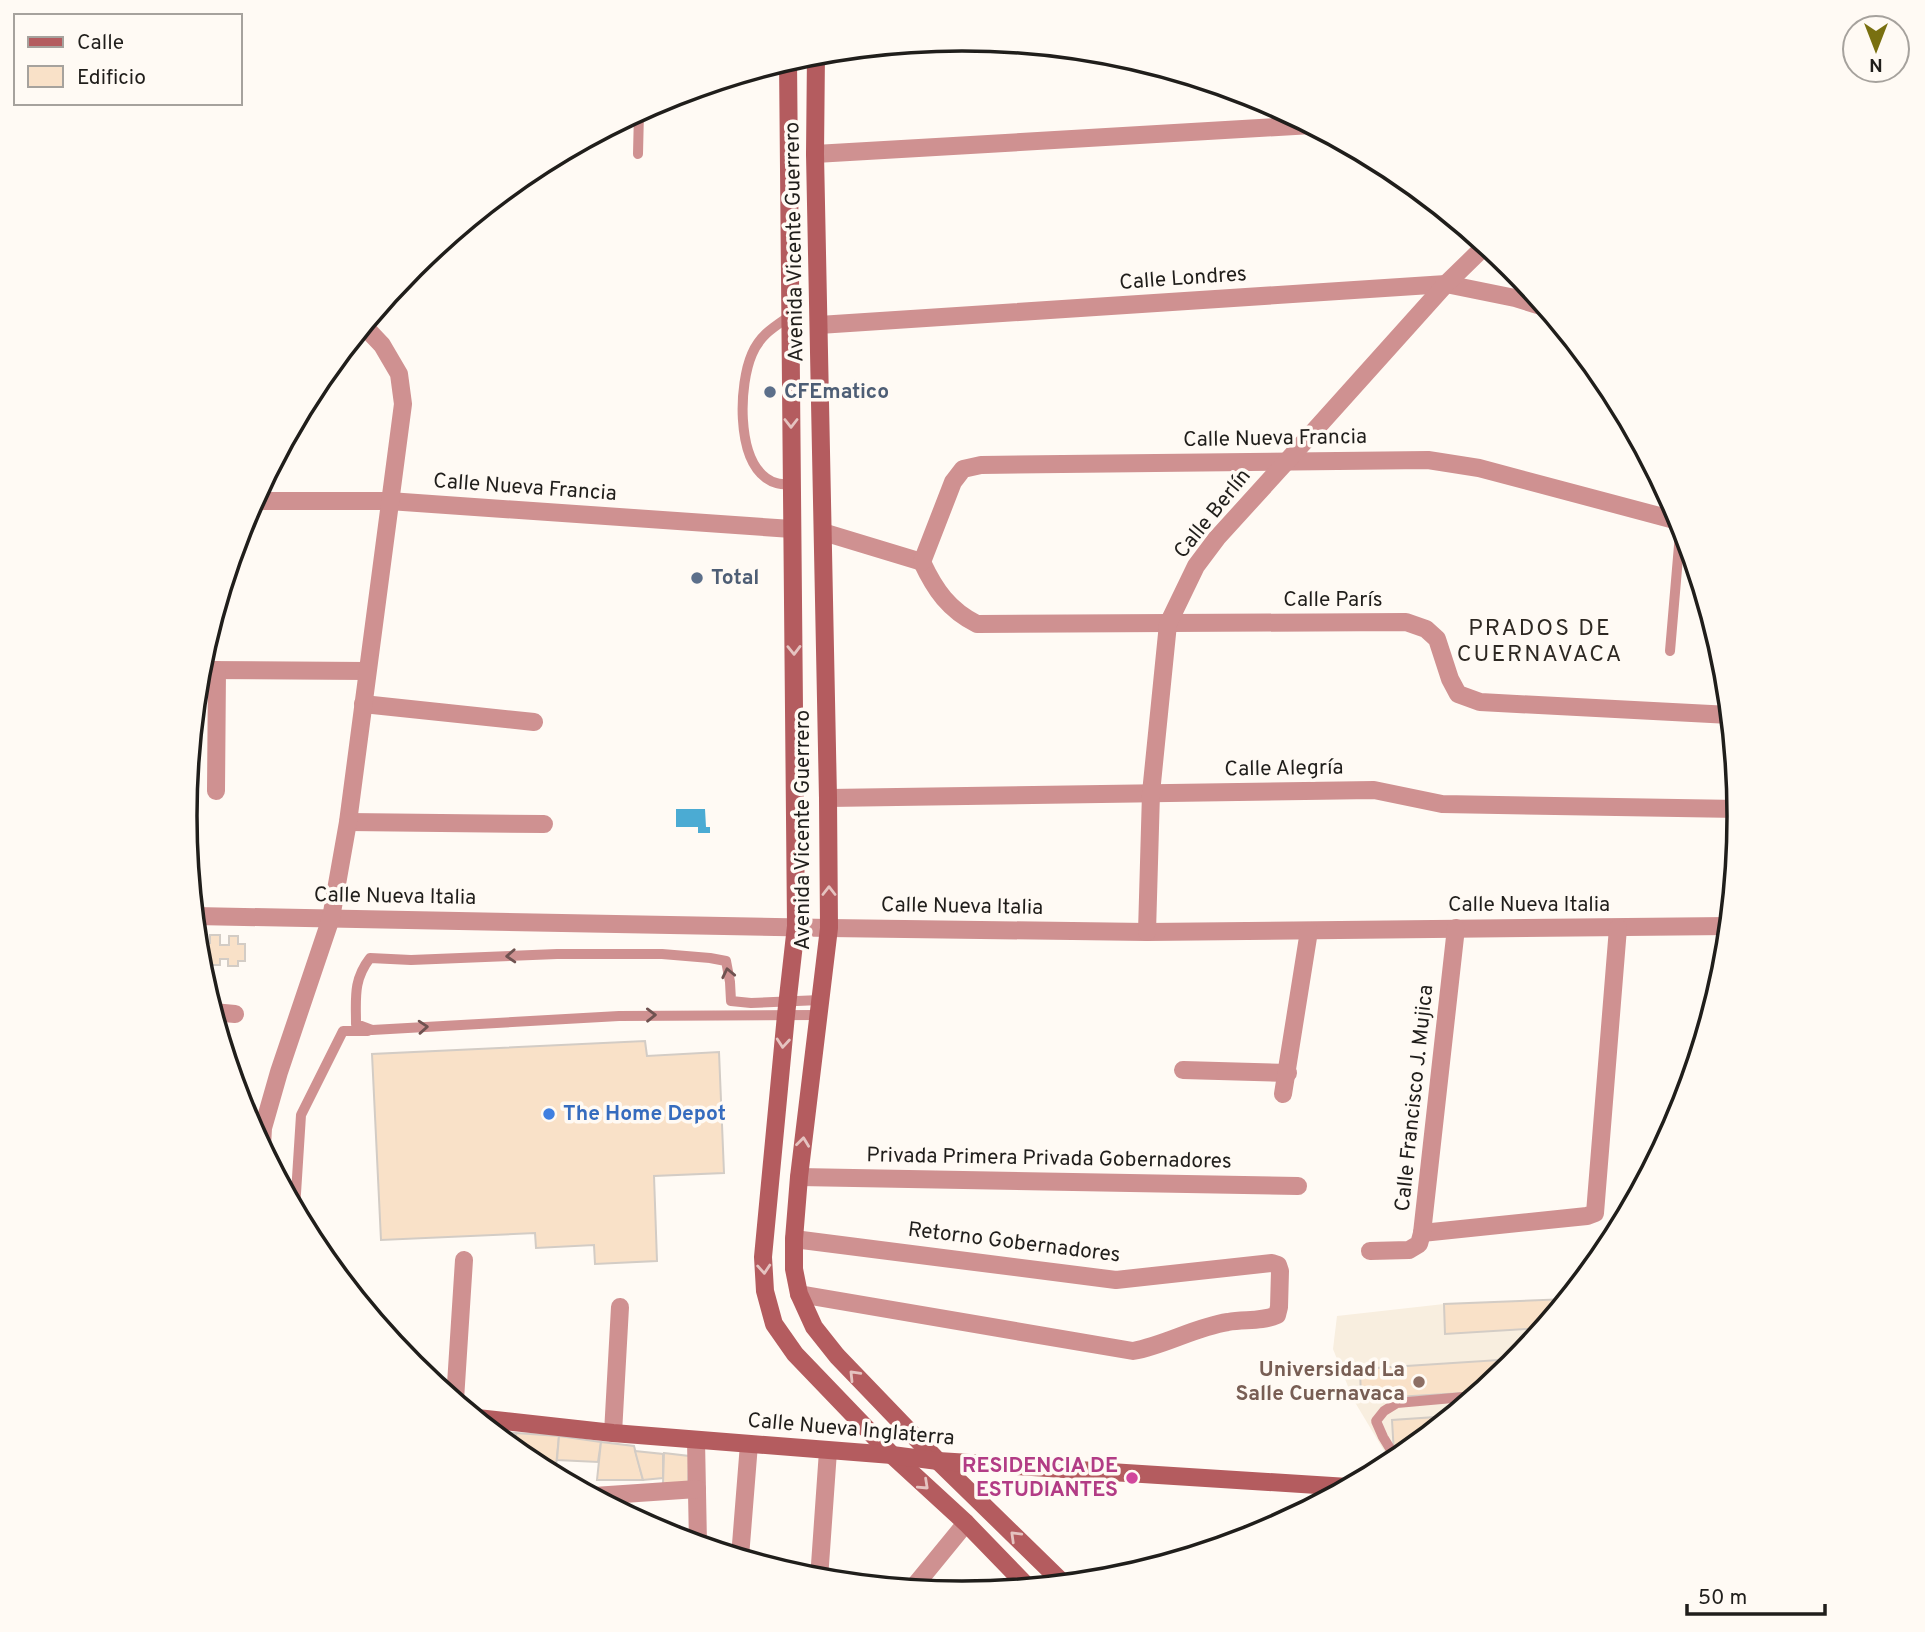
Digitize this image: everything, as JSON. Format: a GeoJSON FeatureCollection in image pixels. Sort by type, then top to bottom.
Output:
{"type":"FeatureCollection","features":[{"type":"Feature","properties":{"kind":"main road","name":"Avenida Vicente Guerrero"},"geometry":{"type":"LineString","coordinates":[[816,65],[815,154],[829,928],[799,1177],[794,1269],[799,1294],[814,1327],[837,1356],[938,1461],[1055,1576]]}},
{"type":"Feature","properties":{"kind":"main road","name":"Avenida Vicente Guerrero"},"geometry":{"type":"LineString","coordinates":[[788,71],[796,926],[763,1257],[765,1292],[774,1324],[795,1354],[892,1455],[1020,1579]]}},
{"type":"Feature","properties":{"kind":"main road","name":"Calle Nueva Inglaterra"},"geometry":{"type":"LineString","coordinates":[[493,1420],[612,1433],[938,1461],[1332,1486]]}},
{"type":"Feature","properties":{"kind":"street"},"geometry":{"type":"LineString","coordinates":[[815,154],[1293,126]]}},
{"type":"Feature","properties":{"kind":"street","name":"Calle Berlín"},"geometry":{"type":"LineString","coordinates":[[1147,932],[1151,793],[1168,624],[1196,566],[1217,538],[1446,284],[1479,252]]}},
{"type":"Feature","properties":{"kind":"street","name":"Calle Londres"},"geometry":{"type":"LineString","coordinates":[[818,325],[1446,284],[1530,303]]}},
{"type":"Feature","properties":{"kind":"street"},"geometry":{"type":"LineString","coordinates":[[264,1126],[331,918],[348,822],[403,404],[399,374],[382,345],[370,332]]}},
{"type":"Feature","properties":{"kind":"street","name":"Calle Nueva Francia"},"geometry":{"type":"LineString","coordinates":[[922,562],[953,482],[962,469],[981,466],[1428,460],[1479,468],[1667,518]]}},
{"type":"Feature","properties":{"kind":"street","name":"Calle Nueva Francia"},"geometry":{"type":"LineString","coordinates":[[266,501],[390,501],[792,529]]}},
{"type":"Feature","properties":{"kind":"street"},"geometry":{"type":"LineString","coordinates":[[823,532],[922,562]]}},
{"type":"Feature","properties":{"kind":"street","name":"Calle París"},"geometry":{"type":"LineString","coordinates":[[922,562],[944,599],[960,615],[977,624],[1406,622],[1426,629],[1437,639],[1450,679],[1458,694],[1480,702],[1721,715]]}},
{"type":"Feature","properties":{"kind":"street"},"geometry":{"type":"LineString","coordinates":[[212,670],[368,671]]}},
{"type":"Feature","properties":{"kind":"street"},"geometry":{"type":"LineString","coordinates":[[209,686],[215,791]]}},
{"type":"Feature","properties":{"kind":"street"},"geometry":{"type":"LineString","coordinates":[[363,704],[534,722]]}},
{"type":"Feature","properties":{"kind":"street","name":"Calle Alegría"},"geometry":{"type":"LineString","coordinates":[[828,798],[1374,790],[1441,804],[1728,808]]}},
{"type":"Feature","properties":{"kind":"street"},"geometry":{"type":"LineString","coordinates":[[348,822],[544,824]]}},
{"type":"Feature","properties":{"kind":"street","name":"Calle Nueva Italia"},"geometry":{"type":"LineString","coordinates":[[204,916],[1147,932],[1719,926]]}},
{"type":"Feature","properties":{"kind":"street","name":"Calle Francisco J. Mujica"},"geometry":{"type":"LineString","coordinates":[[1456,928],[1422,1233],[1595,1213],[1618,928]]}},
{"type":"Feature","properties":{"kind":"street"},"geometry":{"type":"LineString","coordinates":[[1283,1094],[1309,931]]}},
{"type":"Feature","properties":{"kind":"street"},"geometry":{"type":"LineString","coordinates":[[223,1013],[235,1014]]}},
{"type":"Feature","properties":{"kind":"street"},"geometry":{"type":"LineString","coordinates":[[1183,1070],[1288,1073]]}},
{"type":"Feature","properties":{"kind":"street","name":"Privada Primera Privada Gobernadores"},"geometry":{"type":"LineString","coordinates":[[799,1177],[1298,1186]]}},
{"type":"Feature","properties":{"kind":"street"},"geometry":{"type":"LineString","coordinates":[[1370,1251],[1409,1250],[1419,1244],[1422,1233]]}},
{"type":"Feature","properties":{"kind":"street","name":"Retorno Gobernadores"},"geometry":{"type":"LineString","coordinates":[[794,1239],[1116,1280],[1272,1263],[1278,1265],[1280,1271],[1277,1315],[1268,1319],[1228,1322],[1133,1351],[799,1294]]}},
{"type":"Feature","properties":{"kind":"street"},"geometry":{"type":"LineString","coordinates":[[456,1389],[464,1260]]}},
{"type":"Feature","properties":{"kind":"street"},"geometry":{"type":"LineString","coordinates":[[612,1433],[620,1307]]}},
{"type":"Feature","properties":{"kind":"street"},"geometry":{"type":"LineString","coordinates":[[696,1440],[698,1534]]}},
{"type":"Feature","properties":{"kind":"street"},"geometry":{"type":"LineString","coordinates":[[741,1548],[749,1444]]}},
{"type":"Feature","properties":{"kind":"street"},"geometry":{"type":"LineString","coordinates":[[820,1568],[828,1451]]}},
{"type":"Feature","properties":{"kind":"street"},"geometry":{"type":"LineString","coordinates":[[610,1495],[697,1489]]}},
{"type":"Feature","properties":{"kind":"street"},"geometry":{"type":"LineString","coordinates":[[919,1580],[966,1524]]}},
{"type":"Feature","properties":{"kind":"lane"},"geometry":{"type":"LineString","coordinates":[[638,154],[639,123]]}},
{"type":"Feature","properties":{"kind":"lane"},"geometry":{"type":"LineString","coordinates":[[790,316],[765,332],[752,352],[742,388],[743,424],[752,462],[765,477],[777,484],[792,485]]}},
{"type":"Feature","properties":{"kind":"lane"},"geometry":{"type":"LineString","coordinates":[[1670,651],[1679,548]]}},
{"type":"Feature","properties":{"kind":"lane"},"geometry":{"type":"LineString","coordinates":[[372,1030],[356,1024],[355,986],[370,957],[411,960],[557,954],[662,954],[710,957],[726,961],[731,1000],[787,1008],[819,1007]]}},
{"type":"Feature","properties":{"kind":"lane"},"geometry":{"type":"LineString","coordinates":[[296,1192],[301,1115],[356,1007]]}},
{"type":"Feature","properties":{"kind":"lane"},"geometry":{"type":"LineString","coordinates":[[343,1031],[819,1007]]}},
{"type":"Feature","properties":{"kind":"lane"},"geometry":{"type":"LineString","coordinates":[[1391,1450],[1382,1437],[1377,1421],[1384,1410],[1397,1403],[1459,1397]]}},
{"type":"Feature","properties":{"kind":"shaded area","name":"Universidad La Salle Cuernavaca"},"geometry":{"type":"Polygon","coordinates":[[[1556,1299],[1504,1357],[1467,1391],[1386,1453],[1353,1399],[1333,1349],[1337,1316],[1444,1304],[1556,1299]]]}},
{"type":"Feature","properties":{"kind":"water"},"geometry":{"type":"Polygon","coordinates":[[[676,809],[705,809],[706,827],[710,827],[710,833],[698,833],[698,827],[676,827],[676,809]]]}},
{"type":"Feature","properties":{"kind":"building"},"geometry":{"type":"Polygon","coordinates":[[[210,935],[220,935],[220,945],[229,945],[229,936],[238,936],[238,944],[245,944],[245,961],[238,961],[238,966],[228,966],[228,959],[220,959],[220,965],[212,965],[210,935]]]}},
{"type":"Feature","properties":{"kind":"building","name":"The Home Depot"},"geometry":{"type":"Polygon","coordinates":[[[645,1041],[647,1056],[719,1052],[724,1173],[654,1176],[657,1261],[595,1264],[594,1245],[536,1248],[535,1233],[381,1240],[372,1054],[645,1041]]]}},
{"type":"Feature","properties":{"kind":"building"},"geometry":{"type":"Polygon","coordinates":[[[1556,1299],[1531,1329],[1445,1334],[1444,1304],[1556,1299]]]}},
{"type":"Feature","properties":{"kind":"building"},"geometry":{"type":"Polygon","coordinates":[[[1499,1362],[1465,1393],[1361,1399],[1360,1369],[1499,1362]]]}},
{"type":"Feature","properties":{"kind":"building"},"geometry":{"type":"Polygon","coordinates":[[[1435,1417],[1394,1448],[1392,1420],[1435,1417]]]}},
{"type":"Feature","properties":{"kind":"building"},"geometry":{"type":"Polygon","coordinates":[[[516,1433],[559,1436],[556,1464],[537,1452],[516,1437],[516,1433]]]}},
{"type":"Feature","properties":{"kind":"building"},"geometry":{"type":"Polygon","coordinates":[[[559,1436],[601,1442],[598,1462],[557,1460],[559,1436]]]}},
{"type":"Feature","properties":{"kind":"building"},"geometry":{"type":"Polygon","coordinates":[[[601,1442],[634,1446],[643,1480],[597,1480],[601,1442]]]}},
{"type":"Feature","properties":{"kind":"building"},"geometry":{"type":"Polygon","coordinates":[[[635,1451],[663,1454],[663,1478],[643,1480],[635,1451]]]}},
{"type":"Feature","properties":{"kind":"building"},"geometry":{"type":"Polygon","coordinates":[[[664,1453],[689,1456],[688,1483],[663,1484],[664,1453]]]}},
{"type":"Feature","properties":{"kind":"place","name":"CFEmatico"},"geometry":{"type":"Point","coordinates":[770,392]}},
{"type":"Feature","properties":{"kind":"place","name":"Total"},"geometry":{"type":"Point","coordinates":[697,578]}},
{"type":"Feature","properties":{"kind":"place","name":"The Home Depot"},"geometry":{"type":"Point","coordinates":[549,1114]}},
{"type":"Feature","properties":{"kind":"place","name":"Universidad La Salle Cuernavaca"},"geometry":{"type":"Point","coordinates":[1419,1382]}},
{"type":"Feature","properties":{"kind":"place","name":"RESIDENCIA DE ESTUDIANTES"},"geometry":{"type":"Point","coordinates":[1132,1478]}},
{"type":"Feature","properties":{"kind":"district","name":"PRADOS DE CUERNAVACA"},"geometry":{"type":"Point","coordinates":[1540,642]}}]}
